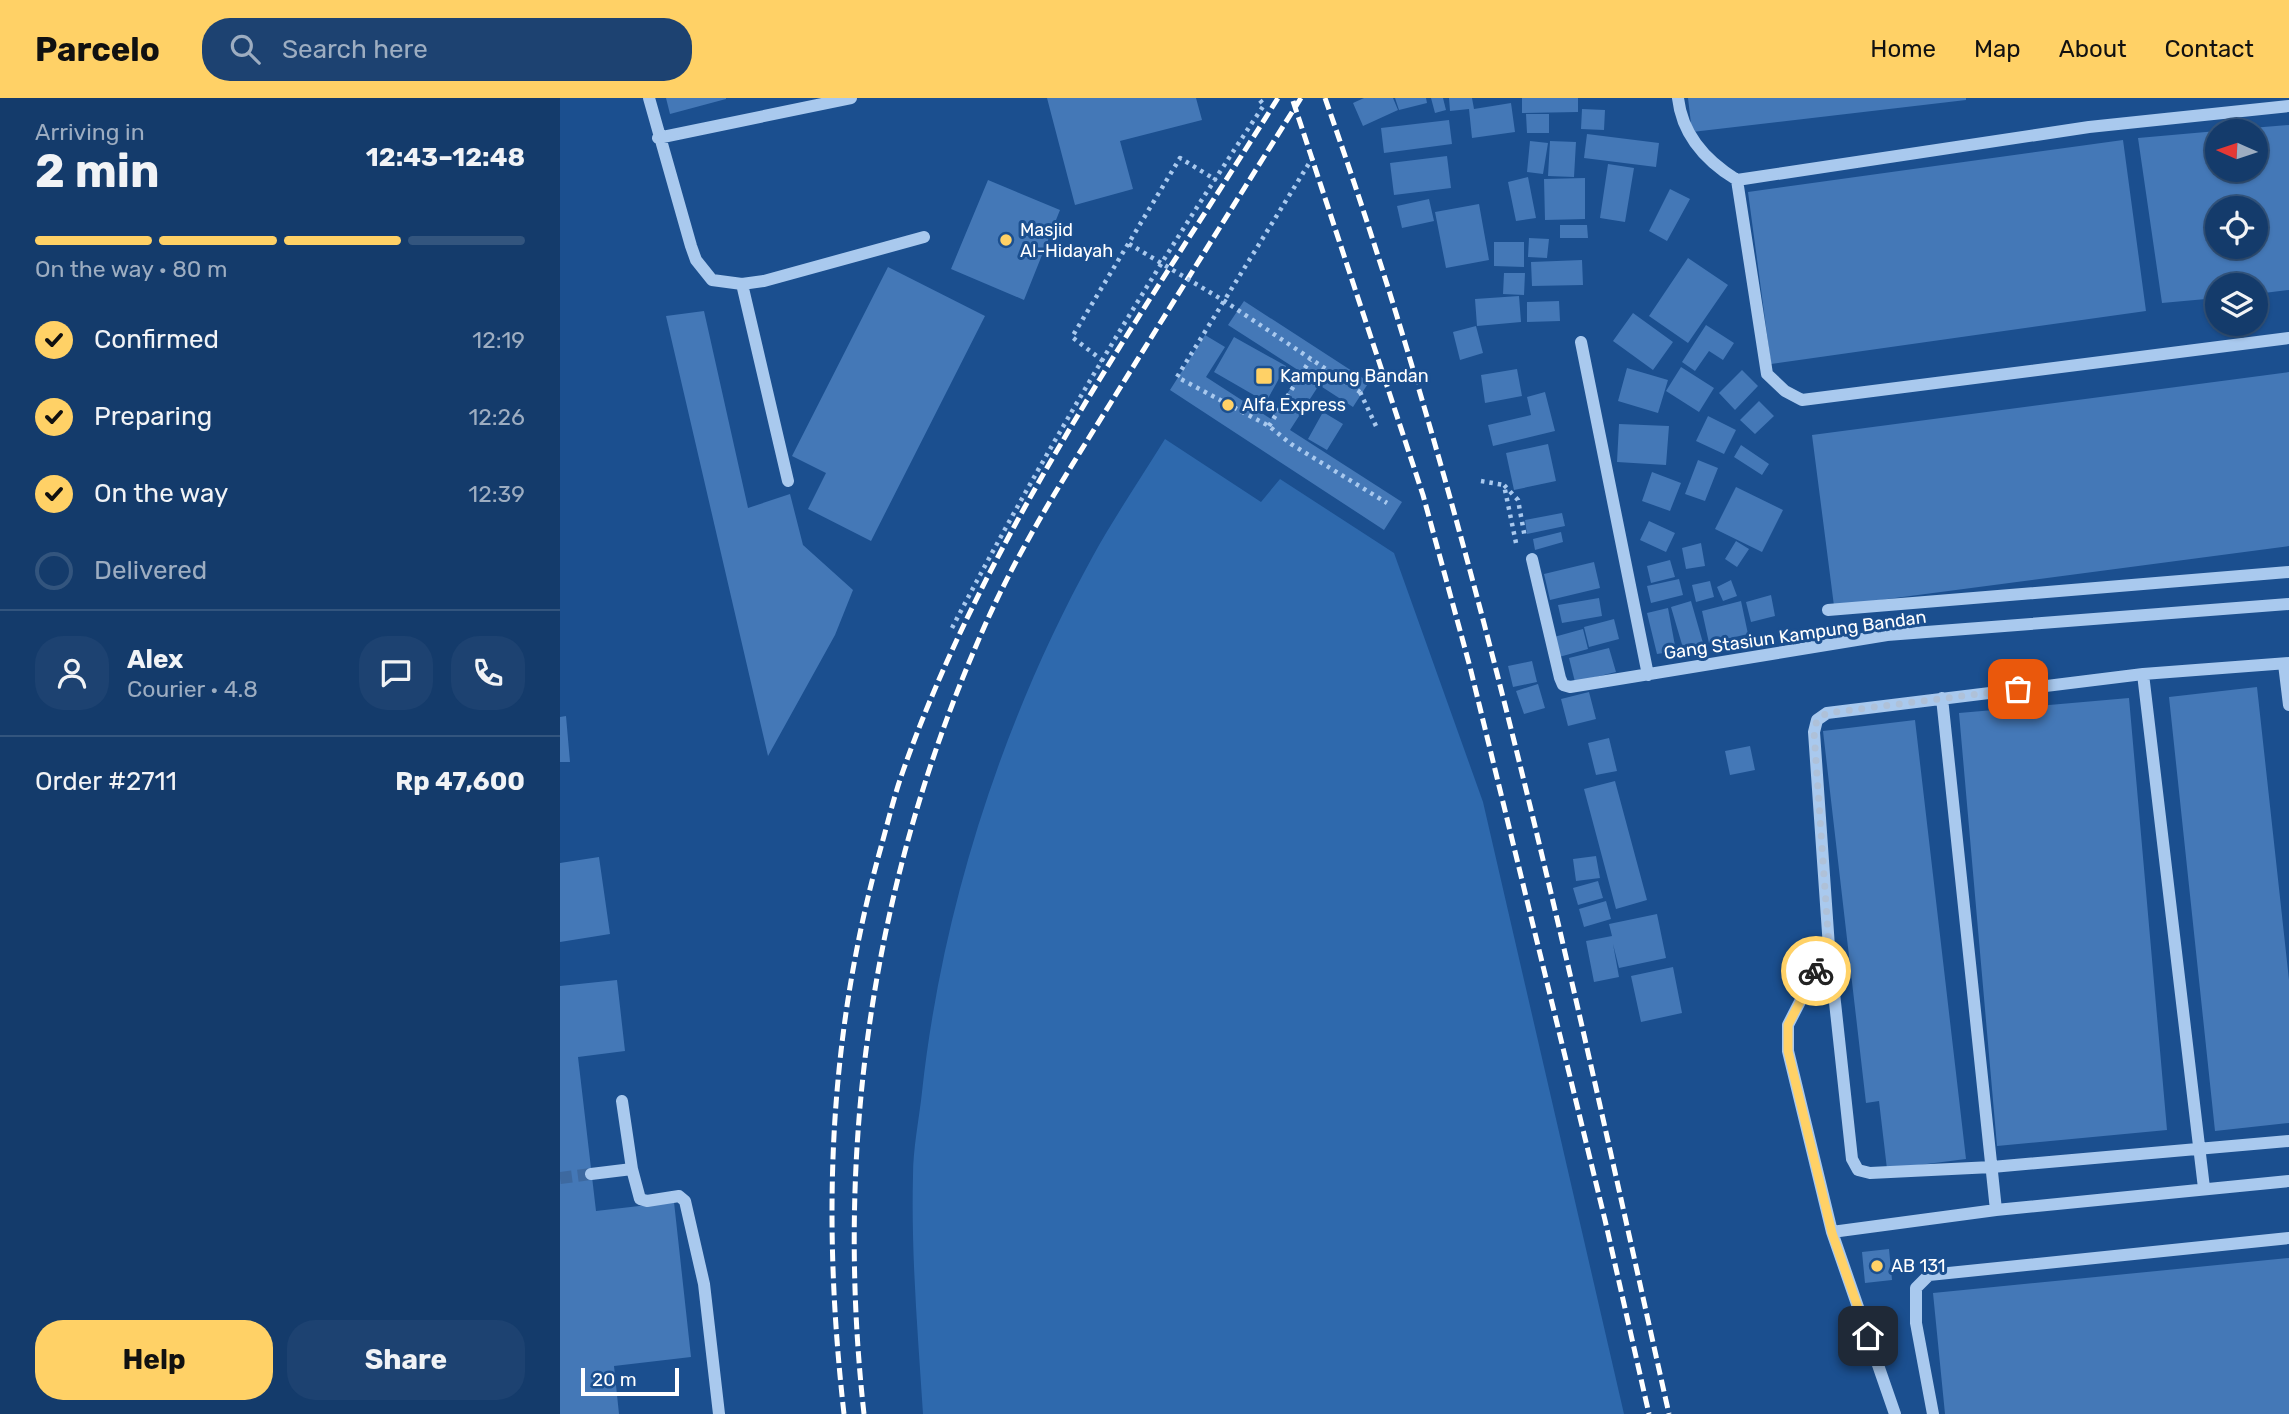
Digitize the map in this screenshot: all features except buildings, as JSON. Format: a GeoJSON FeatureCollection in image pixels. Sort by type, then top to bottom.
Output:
{"type":"FeatureCollection","features":[{"type":"Feature","properties":{"kind":"street"},"geometry":{"type":"LineString","coordinates":[[649,98],[658,138],[696,260],[712,280],[742,284],[764,281],[925,237]]}},
{"type":"Feature","properties":{"kind":"street"},"geometry":{"type":"LineString","coordinates":[[658,138],[850,98]]}},
{"type":"Feature","properties":{"kind":"street"},"geometry":{"type":"LineString","coordinates":[[1678,98],[1680,117],[1690,136],[1724,172],[1737,180],[2089,127],[2289,106]]}},
{"type":"Feature","properties":{"kind":"street"},"geometry":{"type":"LineString","coordinates":[[1737,180],[1767,374],[1785,391],[1802,400],[2289,338]]}},
{"type":"Feature","properties":{"kind":"street"},"geometry":{"type":"LineString","coordinates":[[742,284],[788,481]]}},
{"type":"Feature","properties":{"kind":"street"},"geometry":{"type":"LineString","coordinates":[[1581,342],[1648,675]]}},
{"type":"Feature","properties":{"kind":"street","name":"Gang Stasiun Kampung Bandan"},"geometry":{"type":"LineString","coordinates":[[1532,559],[1563,685],[1580,687],[1887,635],[2289,604]]}},
{"type":"Feature","properties":{"kind":"street"},"geometry":{"type":"LineString","coordinates":[[1828,610],[2289,572]]}},
{"type":"Feature","properties":{"kind":"street"},"geometry":{"type":"LineString","coordinates":[[2289,705],[2286,664],[2143,674],[1827,713],[1817,720],[1814,732],[1829,947],[1852,1158],[1858,1170],[1870,1173],[1992,1167],[2289,1141]]}},
{"type":"Feature","properties":{"kind":"street"},"geometry":{"type":"LineString","coordinates":[[2143,674],[2204,1188]]}},
{"type":"Feature","properties":{"kind":"street"},"geometry":{"type":"LineString","coordinates":[[1942,698],[1996,1210]]}},
{"type":"Feature","properties":{"kind":"street"},"geometry":{"type":"LineString","coordinates":[[1829,947],[1788,1025],[1786,1038],[1832,1233],[1895,1414]]}},
{"type":"Feature","properties":{"kind":"street"},"geometry":{"type":"LineString","coordinates":[[622,1101],[632,1169],[640,1199],[647,1201],[679,1196],[685,1201],[704,1284],[719,1414]]}},
{"type":"Feature","properties":{"kind":"street"},"geometry":{"type":"LineString","coordinates":[[590,1174],[632,1169]]}},
{"type":"Feature","properties":{"kind":"street"},"geometry":{"type":"LineString","coordinates":[[1832,1233],[1996,1210],[2289,1181]]}},
{"type":"Feature","properties":{"kind":"street"},"geometry":{"type":"LineString","coordinates":[[1933,1414],[1916,1322],[1916,1287],[1929,1275],[2289,1238]]}},
{"type":"Feature","properties":{"kind":"path"},"geometry":{"type":"LineString","coordinates":[[952,628],[1017,503],[1264,105],[1258,98]]}},
{"type":"Feature","properties":{"kind":"path"},"geometry":{"type":"LineString","coordinates":[[1103,361],[1072,337],[1180,158],[1216,180]]}},
{"type":"Feature","properties":{"kind":"path"},"geometry":{"type":"LineString","coordinates":[[1313,158],[1177,377],[1269,426],[1291,444],[1387,503]]}},
{"type":"Feature","properties":{"kind":"path"},"geometry":{"type":"LineString","coordinates":[[1129,244],[1226,302],[1360,392],[1376,426]]}},
{"type":"Feature","properties":{"kind":"path"},"geometry":{"type":"LineString","coordinates":[[1269,426],[1310,360]]}},
{"type":"Feature","properties":{"kind":"path"},"geometry":{"type":"LineString","coordinates":[[1481,481],[1504,485],[1518,500],[1532,559]]}},
{"type":"Feature","properties":{"kind":"path"},"geometry":{"type":"LineString","coordinates":[[1504,485],[1517,539],[1513,551]]}},
{"type":"Feature","properties":{"kind":"shaded area"},"geometry":{"type":"Polygon","coordinates":[[[1165,439],[1261,502],[1280,479],[1394,553],[1483,802],[1624,1414],[923,1414],[914,1266],[914,1155],[931,1023],[961,885],[981,816],[1031,683],[1093,556],[1165,439]]]}},
{"type":"Feature","properties":{"kind":"tunnel"},"geometry":{"type":"LineString","coordinates":[[560,1178],[591,1174]]}},
{"type":"Feature","properties":{"kind":"railway"},"geometry":{"type":"LineString","coordinates":[[844,1414],[833,1270],[832,1199],[840,1058],[863,918],[900,780],[938,683],[978,596],[1023,510],[1123,342],[1278,98]]}},
{"type":"Feature","properties":{"kind":"railway"},"geometry":{"type":"LineString","coordinates":[[864,1414],[856,1313],[854,1213],[859,1114],[871,1015],[889,917],[913,821],[944,726],[982,632],[1030,536],[1301,98]]}},
{"type":"Feature","properties":{"kind":"railway"},"geometry":{"type":"LineString","coordinates":[[1325,98],[1379,259],[1429,422],[1474,586],[1556,916],[1669,1414]]}},
{"type":"Feature","properties":{"kind":"railway"},"geometry":{"type":"LineString","coordinates":[[1293,101],[1423,495],[1470,667],[1605,1220],[1649,1414]]}},
{"type":"Feature","properties":{"kind":"way so far"},"geometry":{"type":"LineString","coordinates":[[1816,971],[1829,947],[1814,732],[1817,720],[1827,713],[2018,689]]}},
{"type":"Feature","properties":{"kind":"place","name":"Masjid Al-Hidayah"},"geometry":{"type":"Point","coordinates":[1006,240]}},
{"type":"Feature","properties":{"kind":"place","name":"Kampung Bandan"},"geometry":{"type":"Point","coordinates":[1264,376]}},
{"type":"Feature","properties":{"kind":"place","name":"Alfa Express"},"geometry":{"type":"Point","coordinates":[1228,405]}},
{"type":"Feature","properties":{"kind":"place","name":"AB 131"},"geometry":{"type":"Point","coordinates":[1877,1266]}},
{"type":"Feature","properties":{"kind":"route"},"geometry":{"type":"LineString","coordinates":[[1816,971],[1788,1025],[1786,1038],[1832,1233],[1868,1336]]}}]}
